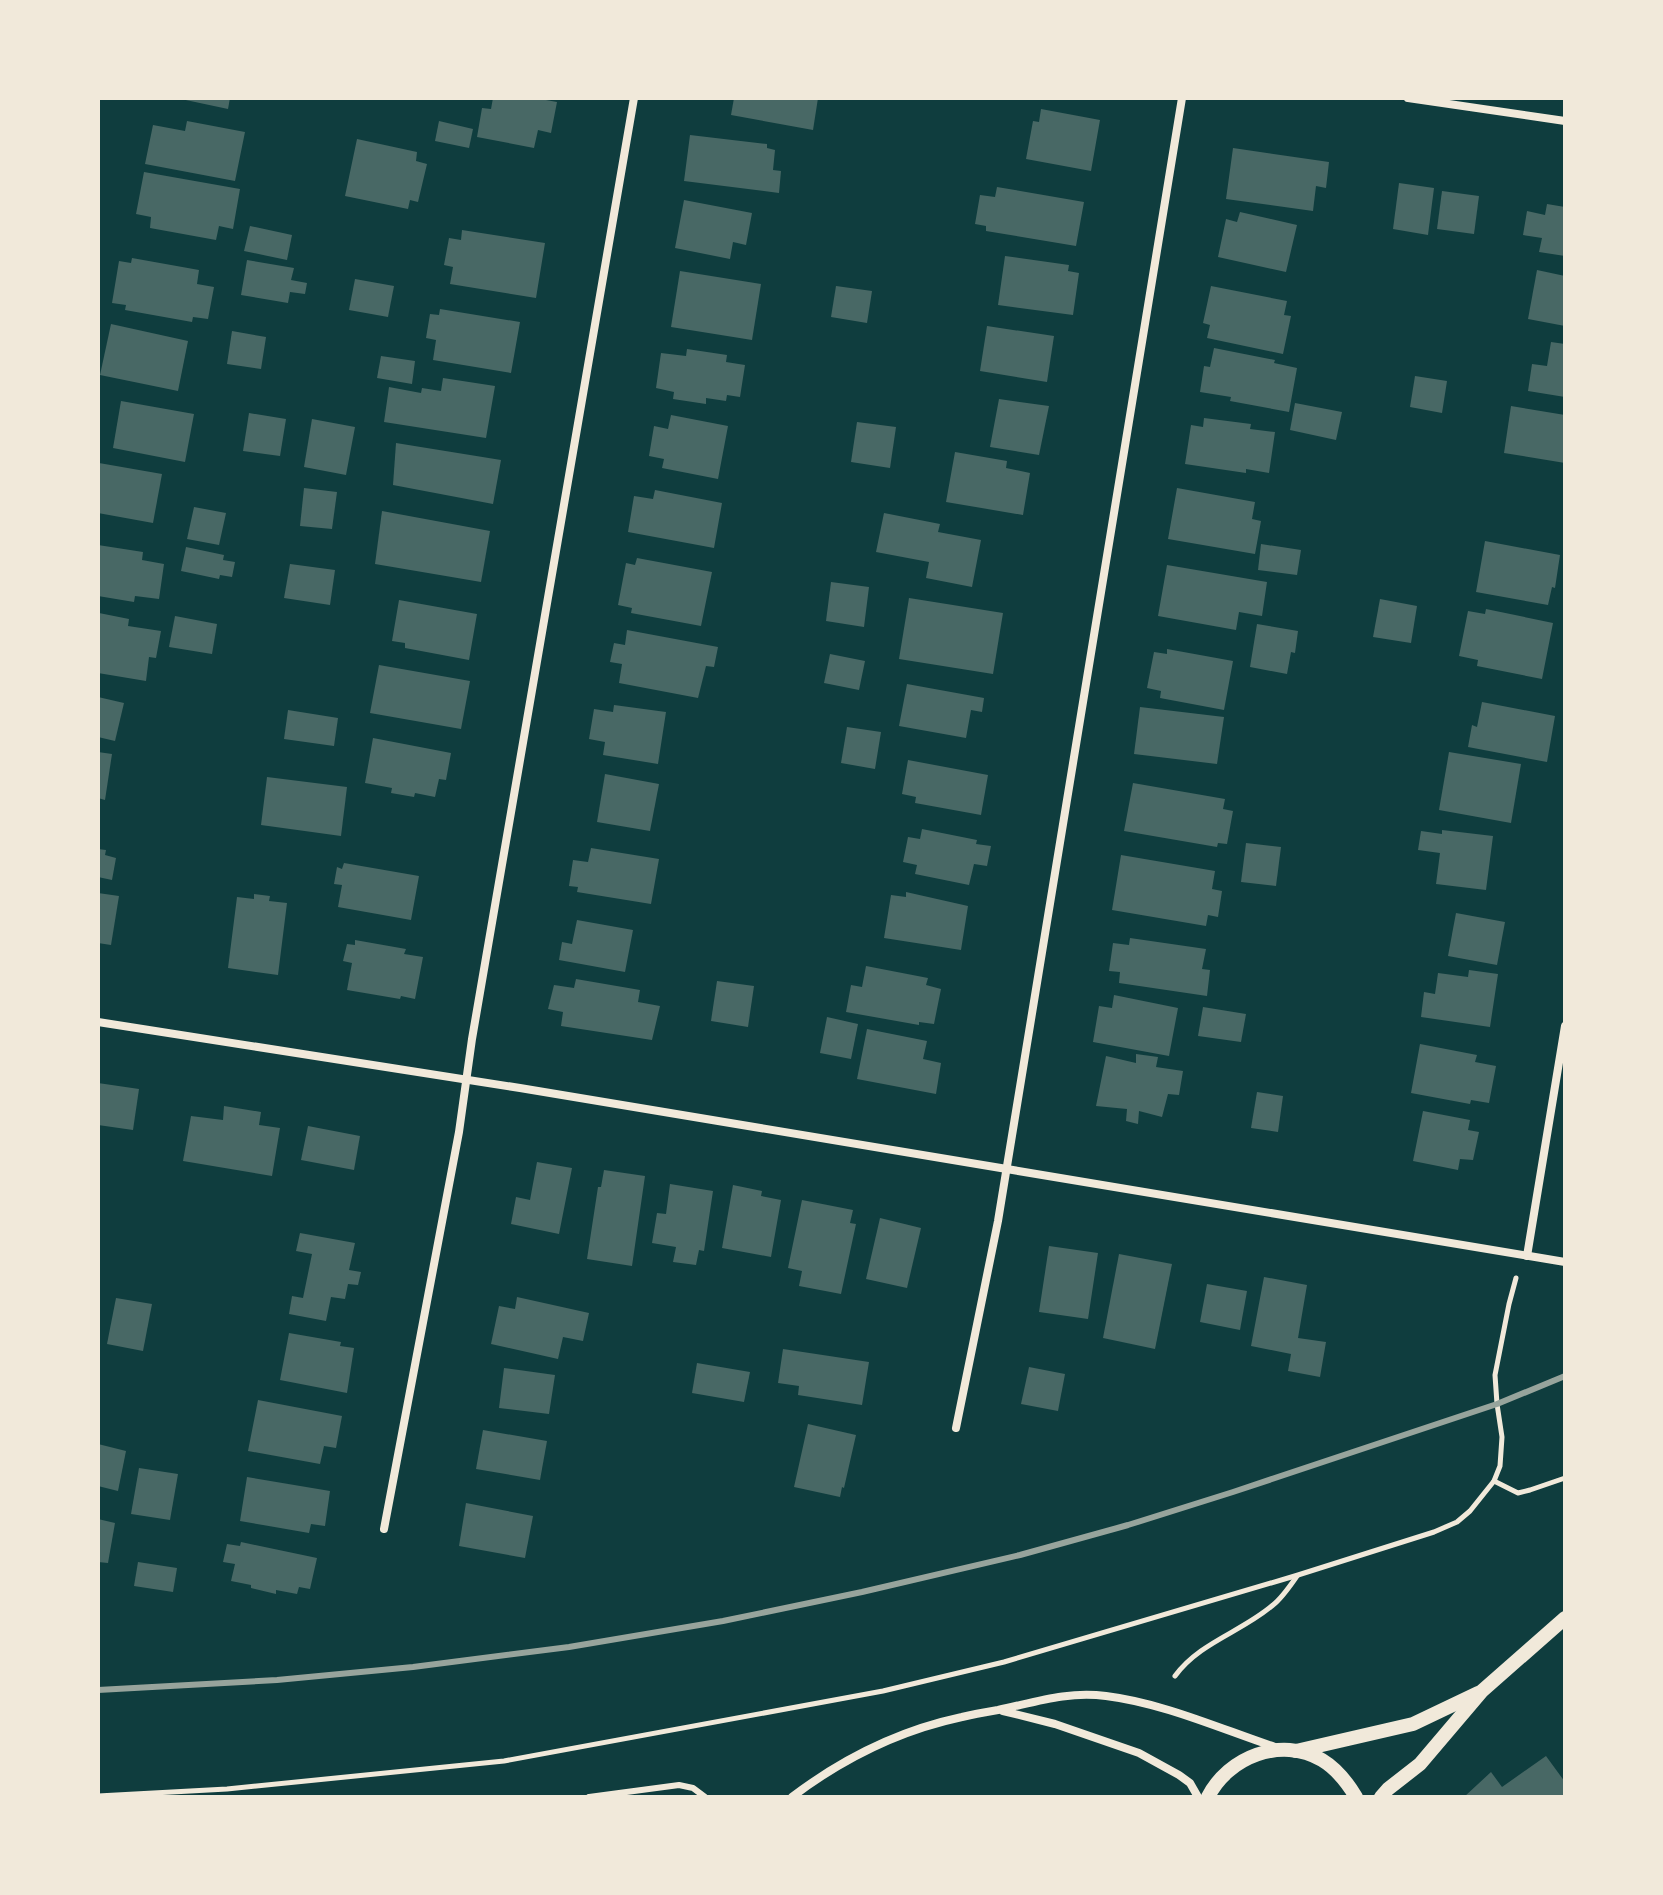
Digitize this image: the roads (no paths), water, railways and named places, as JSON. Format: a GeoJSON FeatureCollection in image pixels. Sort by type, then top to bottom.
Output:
{"type":"FeatureCollection","features":[{"type":"Feature","properties":{"kind":"street"},"geometry":{"type":"LineString","coordinates":[[384,1529],[459,1132],[634,98]]}},
{"type":"Feature","properties":{"kind":"street"},"geometry":{"type":"LineString","coordinates":[[956,1428],[998,1221],[1182,98]]}},
{"type":"Feature","properties":{"kind":"street"},"geometry":{"type":"LineString","coordinates":[[1408,98],[1565,121]]}},
{"type":"Feature","properties":{"kind":"street"},"geometry":{"type":"LineString","coordinates":[[98,1022],[466,1079],[1565,1262]]}},
{"type":"Feature","properties":{"kind":"street"},"geometry":{"type":"LineString","coordinates":[[1527,1256],[1565,1026]]}},
{"type":"Feature","properties":{"kind":"street"},"geometry":{"type":"LineString","coordinates":[[1381,1797],[1420,1764],[1482,1691],[1565,1618]]}},
{"type":"Feature","properties":{"kind":"street"},"geometry":{"type":"LineString","coordinates":[[1208,1797],[1215,1784],[1233,1765],[1257,1754],[1413,1724],[1482,1691]]}},
{"type":"Feature","properties":{"kind":"street"},"geometry":{"type":"LineString","coordinates":[[792,1797],[846,1761],[925,1727],[1062,1695],[1104,1696],[1140,1702],[1320,1759],[1341,1775],[1356,1797]]}},
{"type":"Feature","properties":{"kind":"street"},"geometry":{"type":"LineString","coordinates":[[998,1710],[1055,1724],[1139,1753],[1190,1783],[1198,1797]]}},
{"type":"Feature","properties":{"kind":"lane"},"geometry":{"type":"LineString","coordinates":[[589,1797],[679,1785],[693,1788],[705,1797]]}},
{"type":"Feature","properties":{"kind":"railway"},"geometry":{"type":"LineString","coordinates":[[98,1690],[277,1680],[569,1647],[723,1621],[862,1592],[1020,1555],[1128,1525],[1497,1404],[1565,1376]]}}]}
